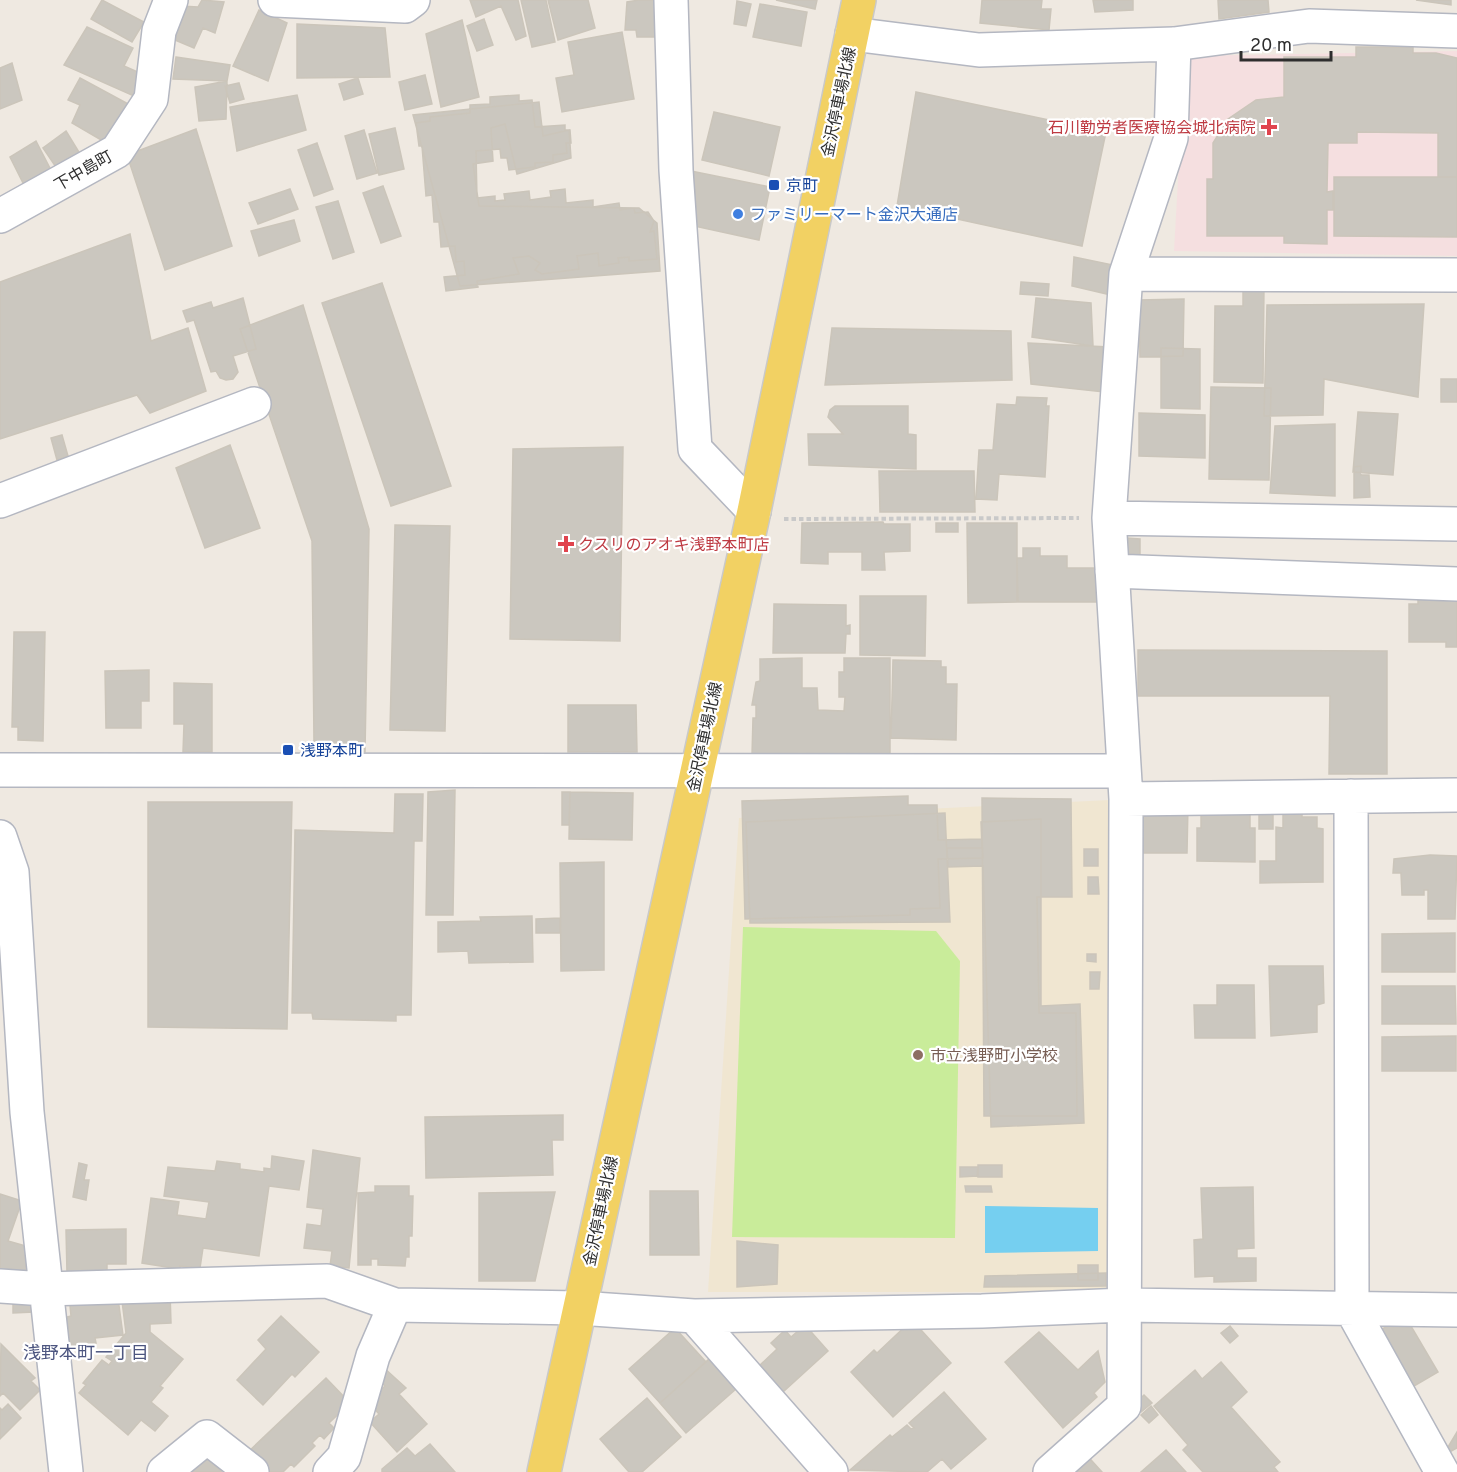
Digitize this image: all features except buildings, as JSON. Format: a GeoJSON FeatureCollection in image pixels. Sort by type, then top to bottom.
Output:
{"type":"FeatureCollection","features":[{"type":"Feature","properties":{"kind":"main road","name":"金沢停車場北線"},"geometry":{"type":"LineString","coordinates":[[544,1472],[754,511],[859,0]]}},
{"type":"Feature","properties":{"kind":"street","name":"下中島町"},"geometry":{"type":"LineString","coordinates":[[0,216],[117,152],[151,99],[159,31],[171,0]]}},
{"type":"Feature","properties":{"kind":"street"},"geometry":{"type":"LineString","coordinates":[[275,0],[405,6],[413,0]]}},
{"type":"Feature","properties":{"kind":"street"},"geometry":{"type":"LineString","coordinates":[[671,0],[676,170],[695,449],[754,511]]}},
{"type":"Feature","properties":{"kind":"street"},"geometry":{"type":"LineString","coordinates":[[852,34],[979,50],[1174,44],[1309,26],[1457,31]]}},
{"type":"Feature","properties":{"kind":"street"},"geometry":{"type":"LineString","coordinates":[[1050,1472],[1124,1406],[1125,785],[1109,518],[1126,274],[1171,138],[1174,44]]}},
{"type":"Feature","properties":{"kind":"street"},"geometry":{"type":"LineString","coordinates":[[1126,274],[1457,275]]}},
{"type":"Feature","properties":{"kind":"street"},"geometry":{"type":"LineString","coordinates":[[0,501],[254,404]]}},
{"type":"Feature","properties":{"kind":"street"},"geometry":{"type":"LineString","coordinates":[[1109,518],[1457,524]]}},
{"type":"Feature","properties":{"kind":"street"},"geometry":{"type":"LineString","coordinates":[[1112,571],[1457,584]]}},
{"type":"Feature","properties":{"kind":"street"},"geometry":{"type":"LineString","coordinates":[[0,770],[697,770],[1125,785],[1351,796],[1457,795]]}},
{"type":"Feature","properties":{"kind":"street"},"geometry":{"type":"LineString","coordinates":[[1351,796],[1352,1310],[1441,1472]]}},
{"type":"Feature","properties":{"kind":"street"},"geometry":{"type":"LineString","coordinates":[[0,837],[12,872],[27,1112],[66,1472]]}},
{"type":"Feature","properties":{"kind":"street"},"geometry":{"type":"LineString","coordinates":[[0,1286],[45,1289],[327,1281],[395,1305],[579,1308],[694,1316],[982,1311],[1125,1305],[1457,1310]]}},
{"type":"Feature","properties":{"kind":"street"},"geometry":{"type":"LineString","coordinates":[[330,1472],[344,1457],[373,1356],[395,1305]]}},
{"type":"Feature","properties":{"kind":"street"},"geometry":{"type":"LineString","coordinates":[[694,1316],[831,1472]]}},
{"type":"Feature","properties":{"kind":"street"},"geometry":{"type":"LineString","coordinates":[[164,1472],[207,1437],[252,1472]]}},
{"type":"Feature","properties":{"kind":"path"},"geometry":{"type":"LineString","coordinates":[[754,511],[789,521],[1109,518]]}},
{"type":"Feature","properties":{"kind":"shaded area"},"geometry":{"type":"Polygon","coordinates":[[[1457,51],[1457,256],[1174,251],[1185,56],[1457,51]]]}},
{"type":"Feature","properties":{"kind":"shaded area","name":"市立浅野町小学校"},"geometry":{"type":"Polygon","coordinates":[[[1110,800],[1113,1292],[708,1292],[739,818],[1110,800]]]}},
{"type":"Feature","properties":{"kind":"green space"},"geometry":{"type":"Polygon","coordinates":[[[743,927],[936,931],[960,961],[955,1238],[732,1237],[743,927]]]}},
{"type":"Feature","properties":{"kind":"water"},"geometry":{"type":"Polygon","coordinates":[[[985,1206],[1098,1208],[1098,1251],[985,1253],[985,1206]]]}},
{"type":"Feature","properties":{"kind":"place","name":"石川勤労者医療協会城北病院"},"geometry":{"type":"Point","coordinates":[1269,127]}},
{"type":"Feature","properties":{"kind":"place","name":"京町"},"geometry":{"type":"Point","coordinates":[774,185]}},
{"type":"Feature","properties":{"kind":"place","name":"ファミリーマート金沢大通店"},"geometry":{"type":"Point","coordinates":[738,214]}},
{"type":"Feature","properties":{"kind":"place","name":"クスリのアオキ浅野本町店"},"geometry":{"type":"Point","coordinates":[566,544]}},
{"type":"Feature","properties":{"kind":"place","name":"浅野本町"},"geometry":{"type":"Point","coordinates":[288,750]}},
{"type":"Feature","properties":{"kind":"place","name":"市立浅野町小学校"},"geometry":{"type":"Point","coordinates":[918,1055]}},
{"type":"Feature","properties":{"kind":"district","name":"浅野本町一丁目"},"geometry":{"type":"Point","coordinates":[86,1353]}}]}
